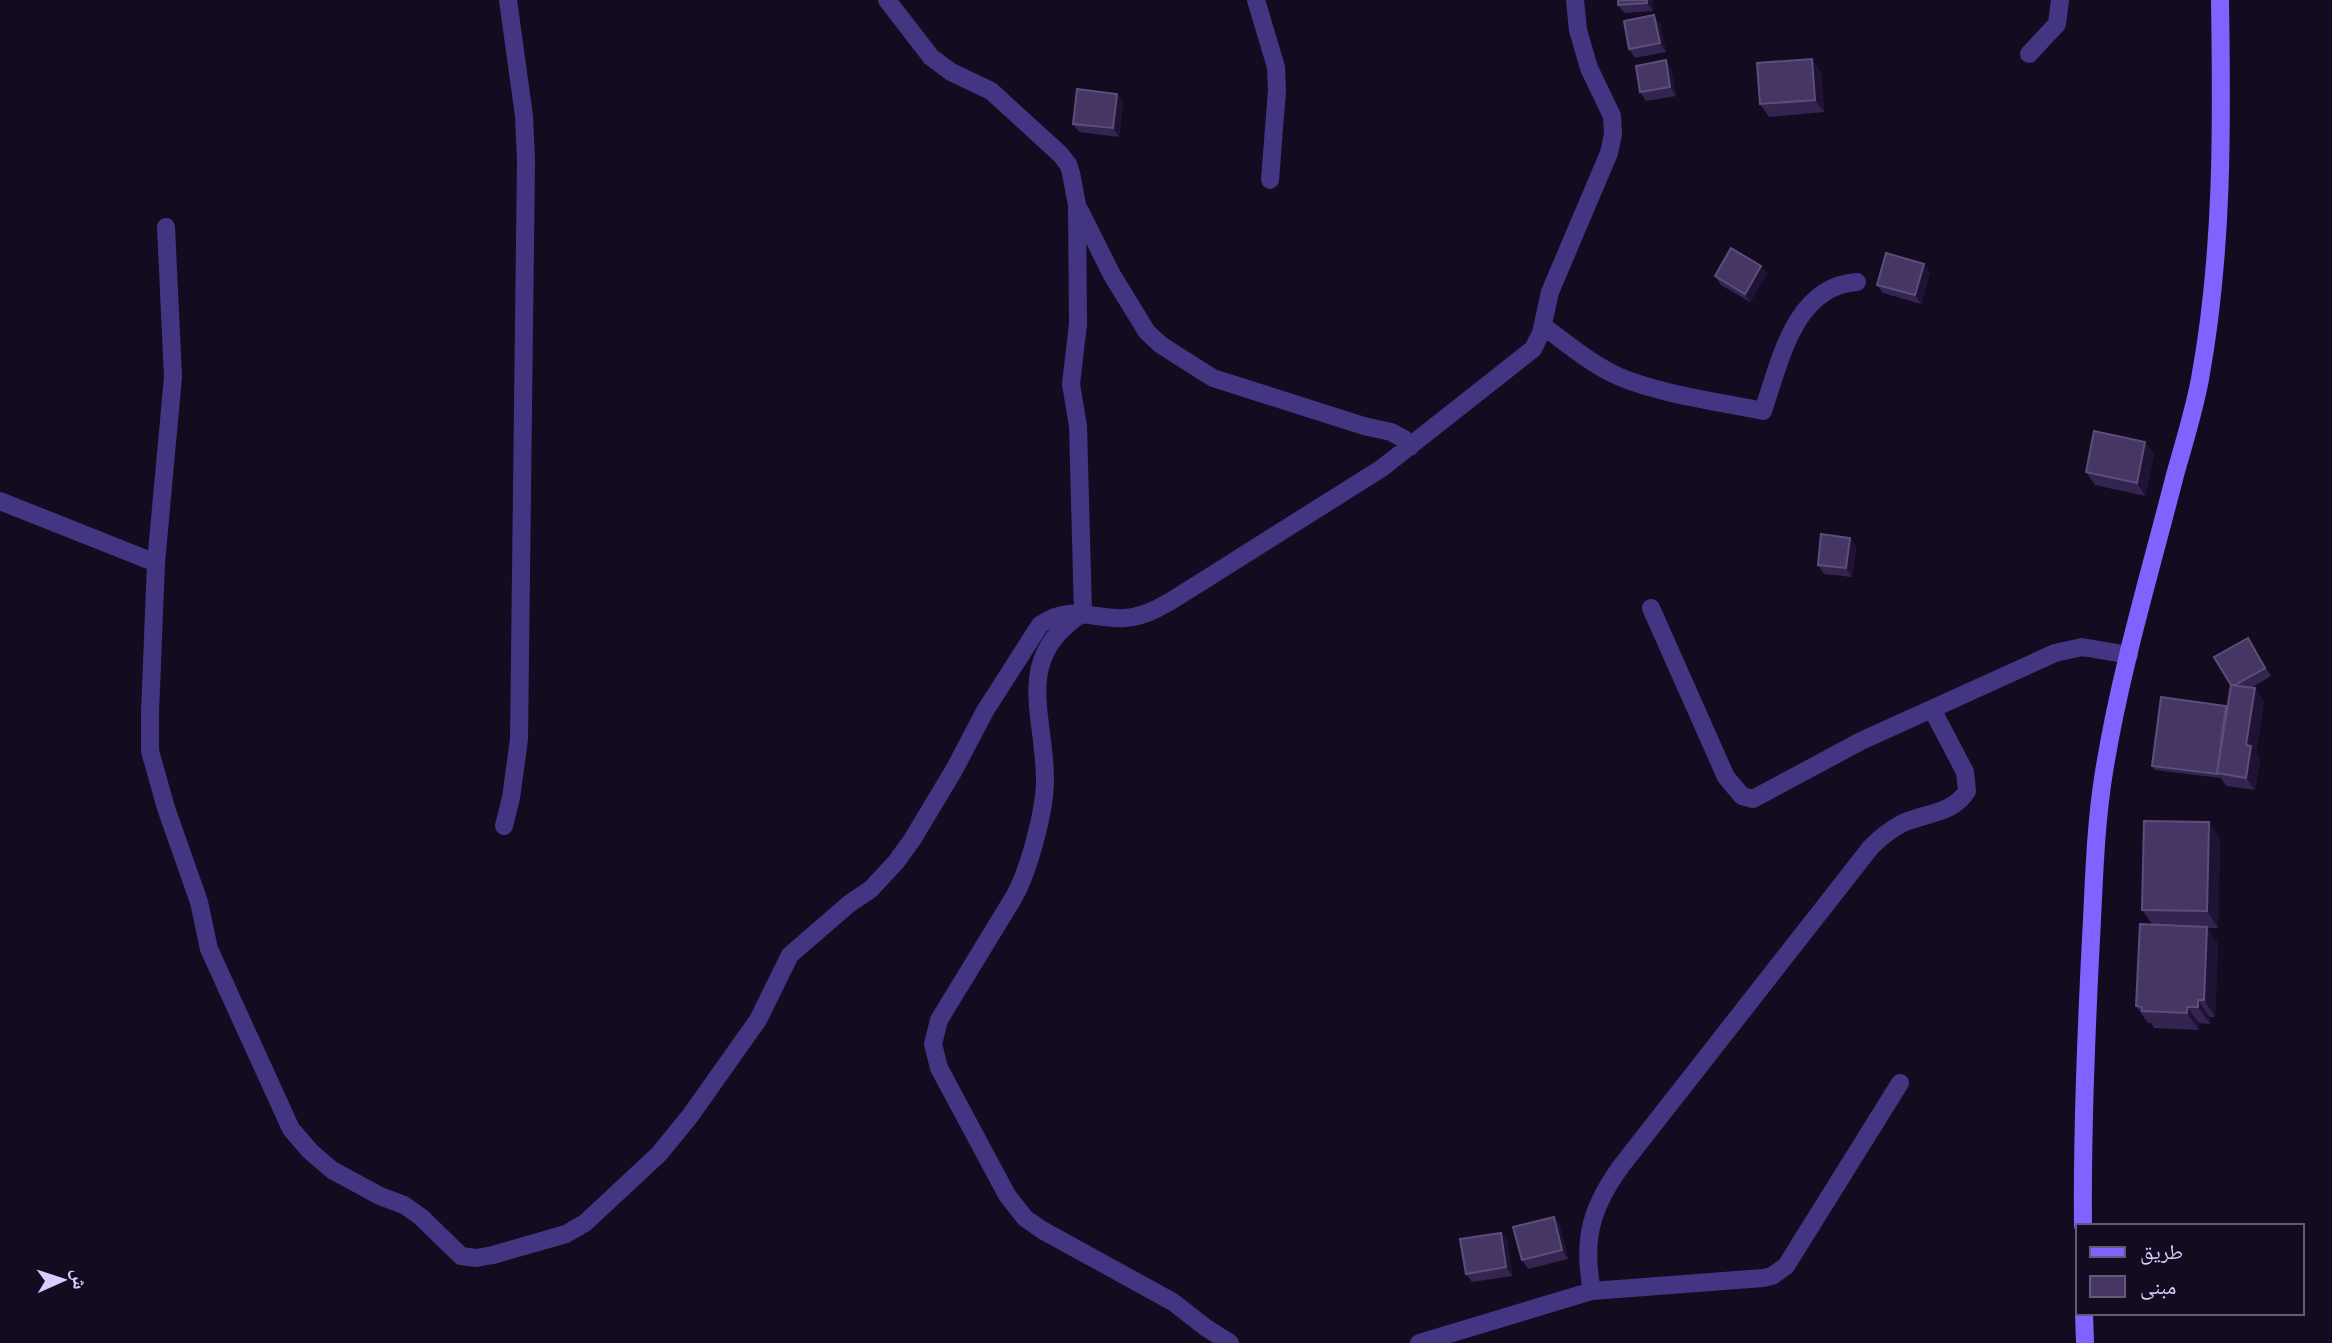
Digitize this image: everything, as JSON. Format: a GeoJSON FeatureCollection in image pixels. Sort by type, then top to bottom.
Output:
{"type":"FeatureCollection","features":[{"type":"Feature","properties":{"kind":"main road"},"geometry":{"type":"LineString","coordinates":[[2083,1224],[2083,1136],[2097,834],[2105,768],[2129,655],[2199,382],[2209,324],[2216,271],[2220,196],[2220,0]]}},
{"type":"Feature","properties":{"kind":"main road"},"geometry":{"type":"LineString","coordinates":[[2084,1315],[2085,1343]]}},
{"type":"Feature","properties":{"kind":"street"},"geometry":{"type":"LineString","coordinates":[[504,826],[512,798],[519,739],[526,171],[524,116],[508,0]]}},
{"type":"Feature","properties":{"kind":"street"},"geometry":{"type":"LineString","coordinates":[[887,0],[931,57],[951,72],[991,91],[1060,155],[1071,173],[1077,205],[1078,324],[1071,384],[1078,426],[1083,613]]}},
{"type":"Feature","properties":{"kind":"street"},"geometry":{"type":"LineString","coordinates":[[1256,0],[1276,67],[1277,90],[1270,180]]}},
{"type":"Feature","properties":{"kind":"street"},"geometry":{"type":"LineString","coordinates":[[166,227],[173,377],[156,563],[150,751],[166,808],[199,902],[209,949],[291,1129],[310,1151],[332,1170],[380,1196],[404,1205],[421,1217],[460,1256],[476,1258],[566,1234],[585,1223],[659,1154],[751,1031],[790,955],[886,875],[912,840],[985,711],[1040,625],[1052,617],[1066,613],[1128,618],[1151,612],[1370,475],[1410,447],[1533,349],[1543,326],[1550,292],[1609,153],[1613,134],[1612,116],[1585,55],[1578,30],[1575,0]]}},
{"type":"Feature","properties":{"kind":"street"},"geometry":{"type":"LineString","coordinates":[[2029,54],[2057,24],[2060,0]]}},
{"type":"Feature","properties":{"kind":"street"},"geometry":{"type":"LineString","coordinates":[[1077,205],[1112,275],[1147,332],[1161,345],[1213,378],[1391,432],[1404,439],[1410,447]]}},
{"type":"Feature","properties":{"kind":"street"},"geometry":{"type":"LineString","coordinates":[[1543,326],[1589,359],[1620,377],[1650,387],[1763,411],[1787,343],[1805,309],[1834,286],[1857,282]]}},
{"type":"Feature","properties":{"kind":"street"},"geometry":{"type":"LineString","coordinates":[[0,501],[156,563]]}},
{"type":"Feature","properties":{"kind":"street"},"geometry":{"type":"LineString","coordinates":[[1651,608],[1726,778],[1742,796],[1753,799],[1861,741],[2056,653],[2082,647],[2129,655]]}},
{"type":"Feature","properties":{"kind":"street"},"geometry":{"type":"LineString","coordinates":[[1083,613],[1055,633],[1039,670],[1036,695],[1044,765],[1044,797],[1024,875],[1014,897],[939,1020],[933,1044],[935,1056],[1007,1195],[1025,1218],[1173,1302],[1230,1343]]}},
{"type":"Feature","properties":{"kind":"street"},"geometry":{"type":"LineString","coordinates":[[1592,1291],[1587,1269],[1590,1225],[1602,1195],[1622,1165],[1871,847],[1904,823],[1954,806],[1967,791],[1965,772],[1932,709]]}},
{"type":"Feature","properties":{"kind":"street"},"geometry":{"type":"LineString","coordinates":[[1419,1343],[1592,1291],[1763,1278],[1779,1272],[1791,1258],[1900,1083]]}},
{"type":"Feature","properties":{"kind":"building"},"geometry":{"type":"Polygon","coordinates":[[[1618,0],[1647,0],[1647,3],[1618,5],[1618,0]]]}},
{"type":"Feature","properties":{"kind":"building"},"geometry":{"type":"Polygon","coordinates":[[[1654,15],[1660,43],[1629,49],[1624,21],[1654,15]]]}},
{"type":"Feature","properties":{"kind":"building"},"geometry":{"type":"Polygon","coordinates":[[[1812,59],[1815,100],[1760,104],[1757,63],[1812,59]]]}},
{"type":"Feature","properties":{"kind":"building"},"geometry":{"type":"Polygon","coordinates":[[[1666,60],[1670,87],[1640,92],[1636,66],[1666,60]]]}},
{"type":"Feature","properties":{"kind":"building"},"geometry":{"type":"Polygon","coordinates":[[[1077,89],[1117,94],[1113,128],[1073,124],[1077,89]]]}},
{"type":"Feature","properties":{"kind":"building"},"geometry":{"type":"Polygon","coordinates":[[[1731,248],[1761,266],[1745,294],[1715,276],[1731,248]]]}},
{"type":"Feature","properties":{"kind":"building"},"geometry":{"type":"Polygon","coordinates":[[[1886,253],[1924,264],[1915,295],[1877,285],[1886,253]]]}},
{"type":"Feature","properties":{"kind":"building"},"geometry":{"type":"Polygon","coordinates":[[[2094,431],[2145,442],[2137,483],[2086,472],[2094,431]]]}},
{"type":"Feature","properties":{"kind":"building"},"geometry":{"type":"Polygon","coordinates":[[[1821,534],[1850,538],[1846,568],[1818,565],[1821,534]]]}},
{"type":"Feature","properties":{"kind":"building"},"geometry":{"type":"Polygon","coordinates":[[[2248,638],[2265,668],[2231,685],[2214,657],[2248,638]]]}},
{"type":"Feature","properties":{"kind":"building"},"geometry":{"type":"Polygon","coordinates":[[[2231,685],[2255,688],[2246,745],[2251,746],[2246,778],[2217,773],[2231,685]]]}},
{"type":"Feature","properties":{"kind":"building"},"geometry":{"type":"Polygon","coordinates":[[[2161,697],[2226,706],[2217,774],[2152,766],[2161,697]]]}},
{"type":"Feature","properties":{"kind":"building"},"geometry":{"type":"Polygon","coordinates":[[[2144,821],[2209,822],[2207,911],[2142,910],[2144,821]]]}},
{"type":"Feature","properties":{"kind":"building"},"geometry":{"type":"Polygon","coordinates":[[[2140,924],[2207,927],[2204,1000],[2198,1000],[2198,1007],[2187,1007],[2187,1013],[2142,1011],[2142,1007],[2136,1006],[2140,924]]]}},
{"type":"Feature","properties":{"kind":"building"},"geometry":{"type":"Polygon","coordinates":[[[1554,1217],[1562,1250],[1522,1260],[1513,1227],[1554,1217]]]}},
{"type":"Feature","properties":{"kind":"building"},"geometry":{"type":"Polygon","coordinates":[[[1501,1233],[1506,1267],[1466,1274],[1460,1239],[1501,1233]]]}}]}
